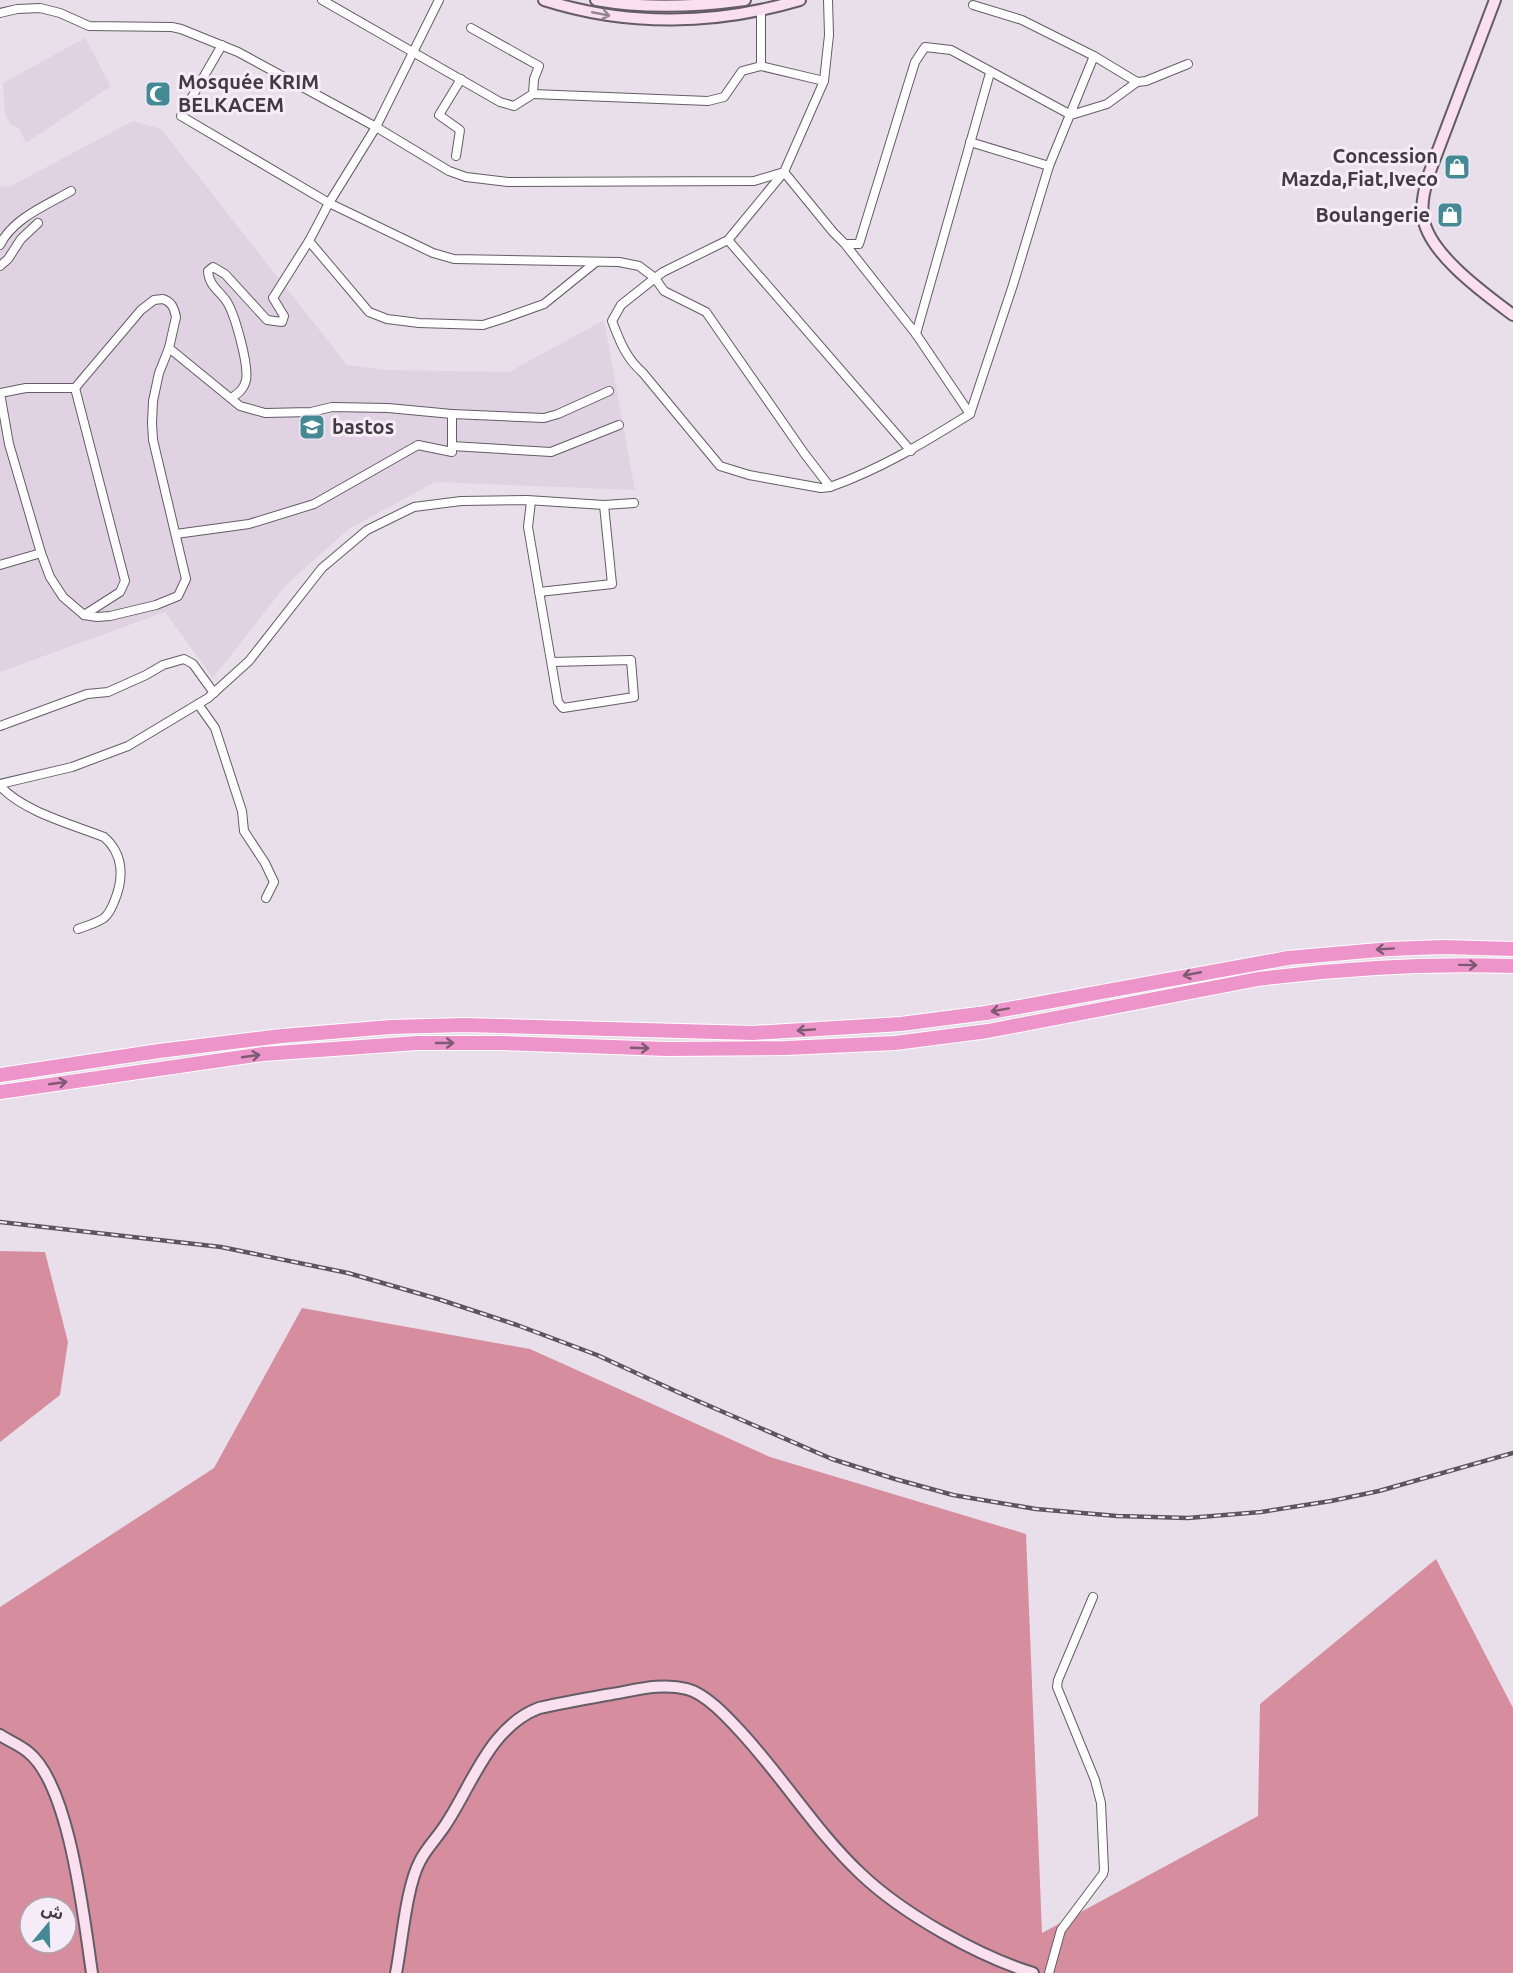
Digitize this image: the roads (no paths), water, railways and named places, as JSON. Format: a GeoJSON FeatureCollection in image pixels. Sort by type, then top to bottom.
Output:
{"type":"FeatureCollection","features":[{"type":"Feature","properties":{"kind":"highway"},"geometry":{"type":"LineString","coordinates":[[0,1075],[159,1051],[282,1036],[391,1028],[483,1025],[753,1033],[901,1024],[986,1013],[1288,958],[1390,949],[1443,947],[1513,949]]}},
{"type":"Feature","properties":{"kind":"highway"},"geometry":{"type":"LineString","coordinates":[[0,1092],[263,1054],[417,1043],[502,1043],[667,1049],[895,1044],[1003,1028],[1258,979],[1363,967],[1439,964],[1513,966]]}},
{"type":"Feature","properties":{"kind":"street"},"geometry":{"type":"LineString","coordinates":[[322,0],[508,105],[514,106],[533,94],[708,101],[724,97],[742,71],[761,66],[824,81]]}},
{"type":"Feature","properties":{"kind":"street"},"geometry":{"type":"LineString","coordinates":[[231,398],[242,391],[246,379],[244,354],[228,303],[208,280],[208,271],[213,267],[225,274],[267,320],[282,322],[284,316],[273,298],[309,242],[329,203],[376,127],[412,50],[439,0]]}},
{"type":"Feature","properties":{"kind":"street"},"geometry":{"type":"LineString","coordinates":[[544,0],[569,8],[614,17],[664,20],[707,19],[761,11],[800,0]]}},
{"type":"Feature","properties":{"kind":"street"},"geometry":{"type":"LineString","coordinates":[[596,0],[656,7],[702,6],[745,0]]}},
{"type":"Feature","properties":{"kind":"street"},"geometry":{"type":"LineString","coordinates":[[828,0],[829,35],[824,81],[784,172],[728,240],[663,272],[621,305],[612,321],[621,346],[631,362],[643,373],[720,466],[749,475],[830,488],[857,478],[911,451],[970,414],[1013,285],[1049,166],[1094,56]]}},
{"type":"Feature","properties":{"kind":"street"},"geometry":{"type":"LineString","coordinates":[[1496,0],[1429,174],[1422,198],[1423,217],[1429,234],[1447,259],[1479,290],[1513,315]]}},
{"type":"Feature","properties":{"kind":"street"},"geometry":{"type":"LineString","coordinates":[[973,4],[1022,20],[1094,56],[1137,82]]}},
{"type":"Feature","properties":{"kind":"street"},"geometry":{"type":"LineString","coordinates":[[0,13],[17,9],[40,8],[89,26],[172,27],[222,45],[376,127],[449,171],[465,177],[508,182],[754,181],[784,172]]}},
{"type":"Feature","properties":{"kind":"street"},"geometry":{"type":"LineString","coordinates":[[761,11],[761,66]]}},
{"type":"Feature","properties":{"kind":"street"},"geometry":{"type":"LineString","coordinates":[[471,28],[539,66],[534,79],[533,94]]}},
{"type":"Feature","properties":{"kind":"street"},"geometry":{"type":"LineString","coordinates":[[222,45],[181,116],[329,203],[454,260],[619,262],[639,266],[655,278],[664,291],[706,312],[830,488]]}},
{"type":"Feature","properties":{"kind":"street"},"geometry":{"type":"LineString","coordinates":[[845,244],[858,244],[915,62],[924,47],[951,50],[990,73],[1071,114],[1107,104],[1137,82],[1146,81],[1188,64]]}},
{"type":"Feature","properties":{"kind":"street"},"geometry":{"type":"LineString","coordinates":[[916,334],[990,73]]}},
{"type":"Feature","properties":{"kind":"street"},"geometry":{"type":"LineString","coordinates":[[456,156],[460,130],[439,115],[461,79]]}},
{"type":"Feature","properties":{"kind":"street"},"geometry":{"type":"LineString","coordinates":[[970,141],[1049,166]]}},
{"type":"Feature","properties":{"kind":"street"},"geometry":{"type":"LineString","coordinates":[[784,172],[845,244],[916,334],[970,414]]}},
{"type":"Feature","properties":{"kind":"street"},"geometry":{"type":"LineString","coordinates":[[0,245],[6,235],[29,215],[71,191]]}},
{"type":"Feature","properties":{"kind":"street"},"geometry":{"type":"LineString","coordinates":[[0,267],[21,239],[38,223]]}},
{"type":"Feature","properties":{"kind":"street"},"geometry":{"type":"LineString","coordinates":[[728,240],[911,451]]}},
{"type":"Feature","properties":{"kind":"street"},"geometry":{"type":"LineString","coordinates":[[309,242],[369,312],[387,320],[483,325],[544,304],[596,262]]}},
{"type":"Feature","properties":{"kind":"street"},"geometry":{"type":"LineString","coordinates":[[154,300],[169,301],[176,317],[169,348],[159,373],[153,401],[152,423],[153,440],[186,579],[178,596],[156,605],[110,616],[84,615],[73,607],[55,587],[4,445],[0,393],[26,388],[75,388],[141,310],[154,300]]}},
{"type":"Feature","properties":{"kind":"street"},"geometry":{"type":"LineString","coordinates":[[169,348],[240,406],[265,413],[311,412],[332,407],[388,408],[452,414],[544,418],[609,391]]}},
{"type":"Feature","properties":{"kind":"street"},"geometry":{"type":"LineString","coordinates":[[75,388],[125,581],[120,592],[84,615]]}},
{"type":"Feature","properties":{"kind":"street"},"geometry":{"type":"LineString","coordinates":[[176,534],[249,524],[314,504],[418,445],[452,452],[452,414]]}},
{"type":"Feature","properties":{"kind":"street"},"geometry":{"type":"LineString","coordinates":[[452,446],[551,452],[619,425]]}},
{"type":"Feature","properties":{"kind":"street"},"geometry":{"type":"LineString","coordinates":[[78,929],[104,918],[111,909],[121,886],[119,860],[111,844],[104,837],[32,808],[8,795],[0,785],[72,767],[128,746],[198,704],[214,693],[249,661],[322,568],[367,530],[414,507],[461,501],[531,501],[604,505],[634,502]]}},
{"type":"Feature","properties":{"kind":"street"},"geometry":{"type":"LineString","coordinates":[[531,501],[528,527],[558,702],[563,708],[634,697],[631,660],[552,662]]}},
{"type":"Feature","properties":{"kind":"street"},"geometry":{"type":"LineString","coordinates":[[539,591],[612,584],[604,505]]}},
{"type":"Feature","properties":{"kind":"street"},"geometry":{"type":"LineString","coordinates":[[0,565],[41,553]]}},
{"type":"Feature","properties":{"kind":"street"},"geometry":{"type":"LineString","coordinates":[[0,726],[87,694],[108,692],[163,665],[184,659],[193,664],[214,693]]}},
{"type":"Feature","properties":{"kind":"street"},"geometry":{"type":"LineString","coordinates":[[198,704],[215,728],[242,811],[244,831],[265,863],[274,882],[266,898]]}},
{"type":"Feature","properties":{"kind":"street"},"geometry":{"type":"LineString","coordinates":[[1049,1973],[1061,1930],[1104,1870],[1099,1795],[1057,1687],[1093,1597]]}},
{"type":"Feature","properties":{"kind":"street"},"geometry":{"type":"LineString","coordinates":[[396,1973],[410,1893],[419,1861],[444,1827],[488,1753],[504,1731],[526,1713],[539,1708],[653,1686],[688,1689],[714,1705],[765,1759],[827,1838],[860,1874],[895,1902],[946,1934],[1014,1967],[1034,1973]]}},
{"type":"Feature","properties":{"kind":"street"},"geometry":{"type":"LineString","coordinates":[[0,1735],[29,1752],[50,1781],[75,1859],[92,1973]]}},
{"type":"Feature","properties":{"kind":"railway"},"geometry":{"type":"LineString","coordinates":[[0,1222],[221,1247],[348,1273],[517,1325],[597,1355],[832,1459],[953,1495],[1036,1509],[1117,1516],[1188,1518],[1261,1512],[1379,1491],[1513,1453]]}},
{"type":"Feature","properties":{"kind":"place","name":"Mosquée KRIM BELKACEM"},"geometry":{"type":"Point","coordinates":[158,94]}},
{"type":"Feature","properties":{"kind":"place","name":"Concession Mazda,Fiat,Iveco"},"geometry":{"type":"Point","coordinates":[1457,167]}},
{"type":"Feature","properties":{"kind":"place","name":"Boulangerie"},"geometry":{"type":"Point","coordinates":[1450,215]}},
{"type":"Feature","properties":{"kind":"place","name":"bastos"},"geometry":{"type":"Point","coordinates":[312,427]}}]}
